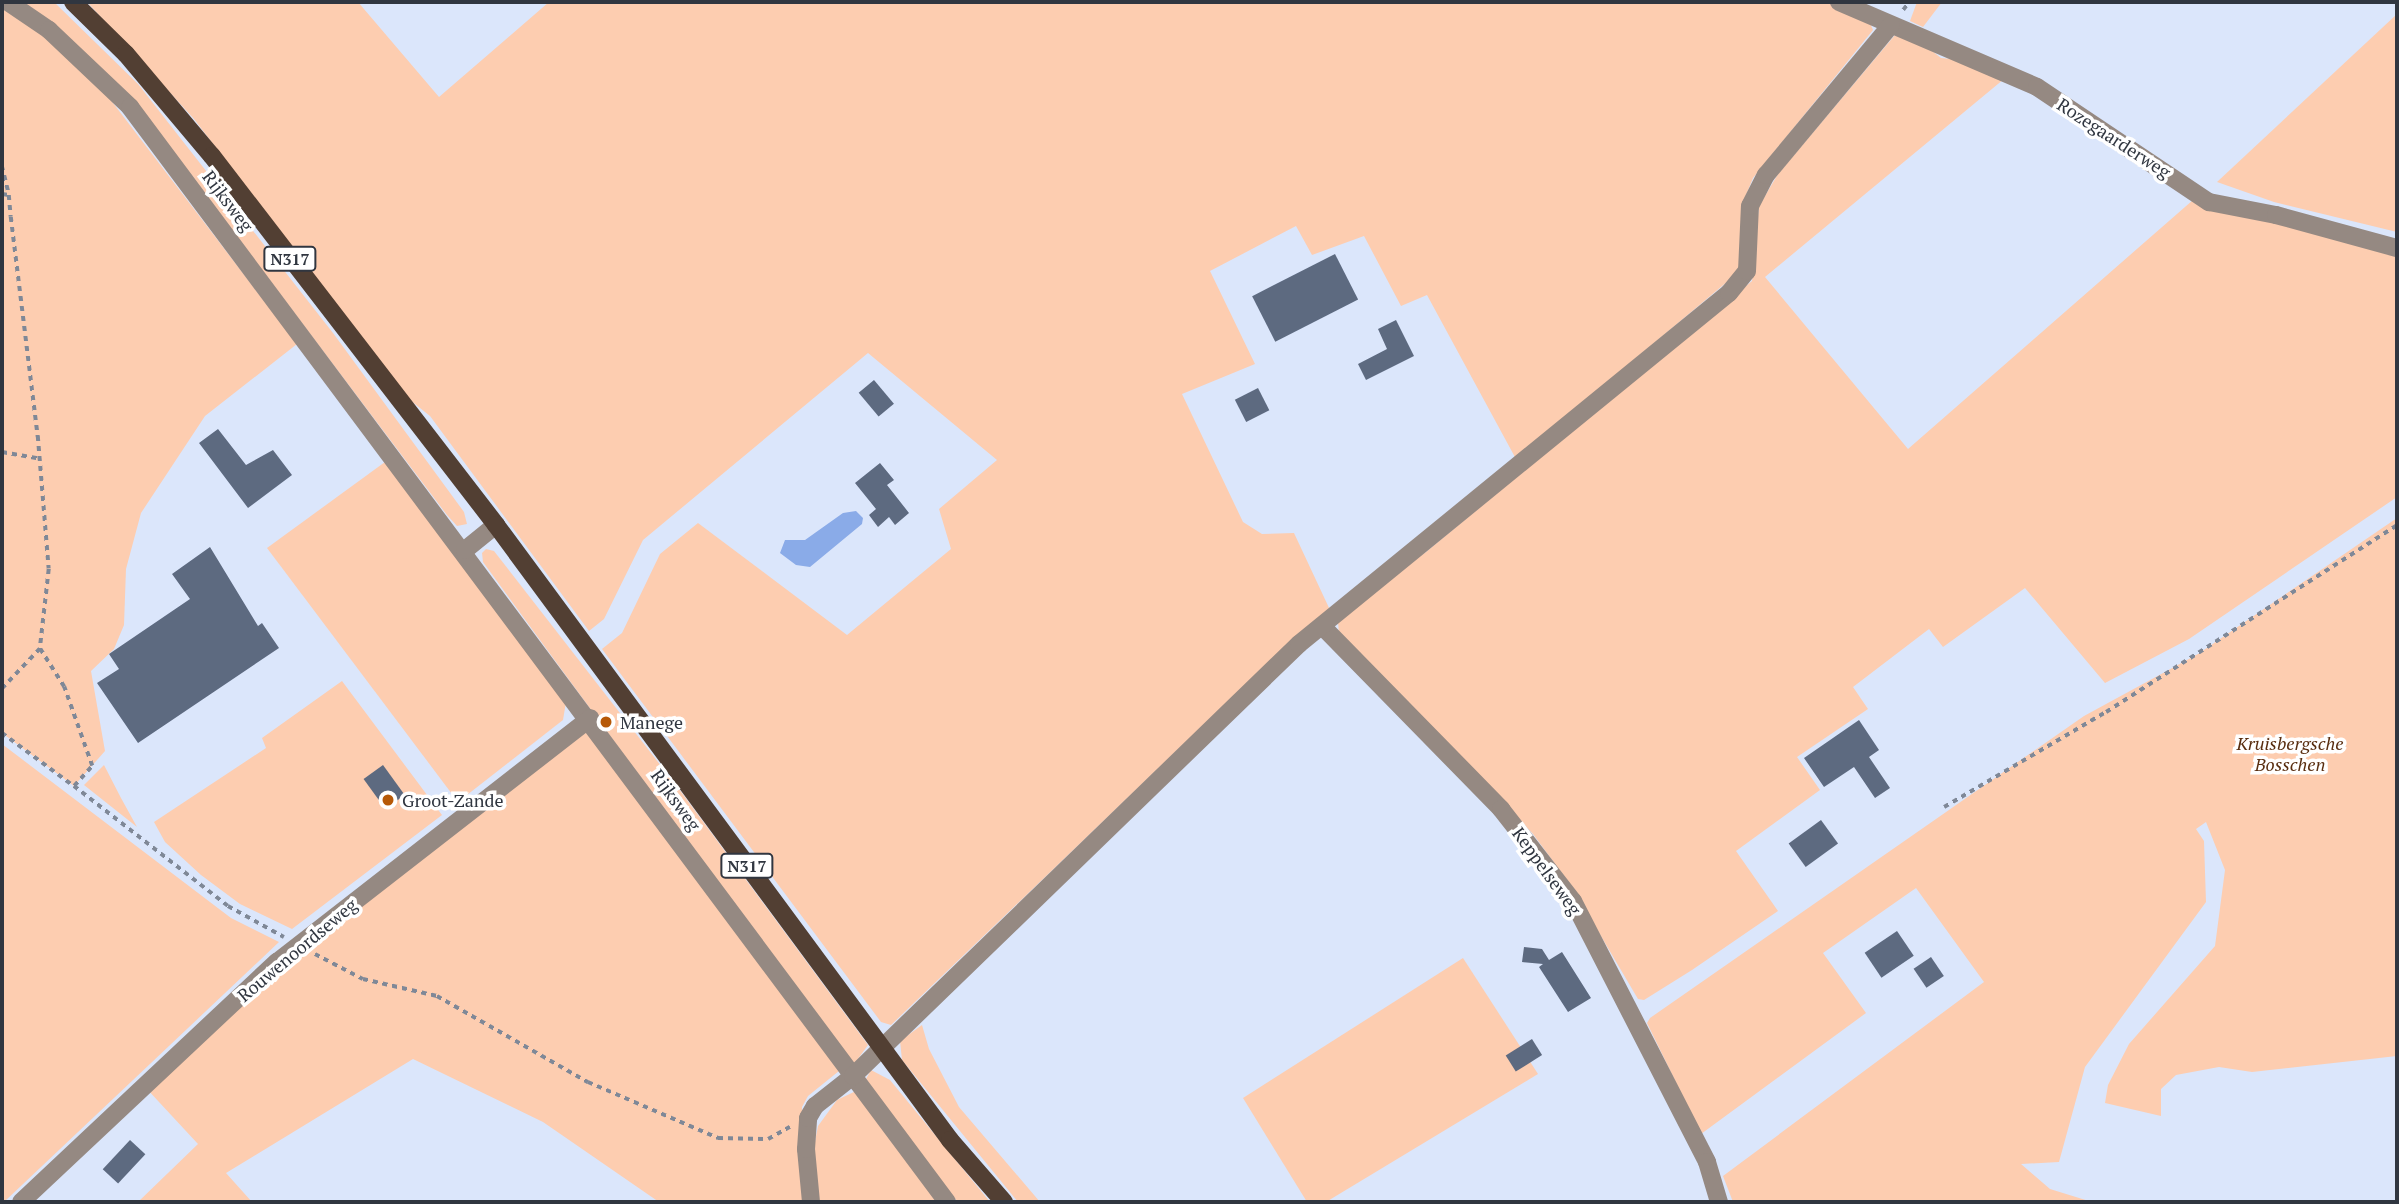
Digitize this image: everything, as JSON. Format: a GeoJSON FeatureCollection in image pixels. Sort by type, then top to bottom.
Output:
{"type":"FeatureCollection","features":[{"type":"Feature","properties":{"kind":"main road","name":"Rijksweg"},"geometry":{"type":"LineString","coordinates":[[73,2],[181,116],[496,525],[881,1049],[1004,1202]]}},
{"type":"Feature","properties":{"kind":"street","name":"Rijksweg"},"geometry":{"type":"LineString","coordinates":[[8,2],[49,30],[130,107],[465,550],[947,1202]]}},
{"type":"Feature","properties":{"kind":"street","name":"Rozegaarderweg"},"geometry":{"type":"LineString","coordinates":[[1839,2],[2037,88],[2209,202],[2276,215],[2397,248]]}},
{"type":"Feature","properties":{"kind":"street"},"geometry":{"type":"LineString","coordinates":[[811,1202],[808,1118],[831,1090],[853,1076],[1299,644],[1322,627],[1348,601],[1422,546],[1729,293],[1746,271],[1750,206],[1766,175],[1891,25]]}},
{"type":"Feature","properties":{"kind":"street"},"geometry":{"type":"LineString","coordinates":[[465,550],[496,525]]}},
{"type":"Feature","properties":{"kind":"street","name":"Keppelseweg"},"geometry":{"type":"LineString","coordinates":[[1322,627],[1501,809],[1573,901],[1707,1162],[1719,1202]]}},
{"type":"Feature","properties":{"kind":"street","name":"Rouwenoordseweg"},"geometry":{"type":"LineString","coordinates":[[21,1202],[299,945],[590,718]]}},
{"type":"Feature","properties":{"kind":"path"},"geometry":{"type":"LineString","coordinates":[[2,166],[9,195],[40,459],[49,569],[40,649],[2,689]]}},
{"type":"Feature","properties":{"kind":"path"},"geometry":{"type":"LineString","coordinates":[[2,194],[9,195]]}},
{"type":"Feature","properties":{"kind":"path"},"geometry":{"type":"LineString","coordinates":[[2,452],[40,459]]}},
{"type":"Feature","properties":{"kind":"path"},"geometry":{"type":"LineString","coordinates":[[1944,807],[2106,712],[2397,525]]}},
{"type":"Feature","properties":{"kind":"path"},"geometry":{"type":"LineString","coordinates":[[40,649],[64,687],[92,766],[74,786]]}},
{"type":"Feature","properties":{"kind":"path"},"geometry":{"type":"LineString","coordinates":[[2,733],[228,906],[363,979],[437,996],[588,1082],[718,1138],[768,1139],[808,1118]]}},
{"type":"Feature","properties":{"kind":"green space"},"geometry":{"type":"Polygon","coordinates":[[[15,2],[54,2],[138,84],[333,333],[464,512],[467,524],[457,526],[447,515],[153,126],[15,2]]]}},
{"type":"Feature","properties":{"kind":"green space"},"geometry":{"type":"Polygon","coordinates":[[[87,2],[358,2],[439,97],[549,2],[1831,2],[1870,23],[1873,30],[1753,178],[1742,205],[1740,271],[1516,459],[1427,295],[1401,306],[1364,236],[1312,255],[1296,226],[1210,271],[1255,364],[1182,394],[1243,522],[1262,534],[1294,533],[1330,610],[1297,635],[891,1025],[881,1022],[602,649],[622,633],[660,554],[698,523],[847,635],[951,549],[939,509],[997,460],[868,353],[643,540],[604,619],[589,631],[430,416],[405,396],[194,119],[87,2]]]}},
{"type":"Feature","properties":{"kind":"green space"},"geometry":{"type":"Polygon","coordinates":[[[1917,2],[1942,2],[1923,27],[1910,21],[1917,2]]]}},
{"type":"Feature","properties":{"kind":"green space"},"geometry":{"type":"Polygon","coordinates":[[[2,7],[18,15],[97,82],[297,344],[205,416],[141,513],[126,569],[124,625],[114,649],[91,671],[105,751],[74,786],[2,733],[2,7]]]}},
{"type":"Feature","properties":{"kind":"green space"},"geometry":{"type":"Polygon","coordinates":[[[2397,14],[2397,232],[2274,202],[2217,182],[2397,14]]]}},
{"type":"Feature","properties":{"kind":"green space"},"geometry":{"type":"Polygon","coordinates":[[[1895,35],[1926,46],[1941,58],[1961,60],[2004,79],[1765,277],[1908,449],[2201,193],[2397,248],[2397,497],[2189,639],[2105,683],[2025,588],[1943,647],[1929,629],[1853,687],[1868,709],[1797,757],[1820,790],[1736,851],[1778,911],[1692,970],[1644,1000],[1638,999],[1572,887],[1533,834],[1339,634],[1338,622],[1350,605],[1426,552],[1752,281],[1759,206],[1778,174],[1895,35]]]}},
{"type":"Feature","properties":{"kind":"green space"},"geometry":{"type":"Polygon","coordinates":[[[385,462],[566,702],[563,720],[458,802],[267,548],[385,462]]]}},
{"type":"Feature","properties":{"kind":"green space","name":"Kruisbergsche Bosschen"},"geometry":{"type":"Polygon","coordinates":[[[2397,518],[2397,1056],[2252,1072],[2219,1067],[2176,1075],[2161,1089],[2161,1116],[2105,1103],[2108,1085],[2129,1044],[2215,946],[2225,870],[2206,822],[2196,829],[2204,841],[2206,902],[2085,1067],[2059,1162],[2021,1164],[2050,1189],[2092,1202],[1733,1202],[1723,1176],[1984,982],[1916,888],[1823,953],[1866,1013],[1701,1134],[1647,1023],[1650,1018],[2084,716],[2198,654],[2397,518]]]}},
{"type":"Feature","properties":{"kind":"green space"},"geometry":{"type":"Polygon","coordinates":[[[486,549],[494,551],[679,789],[868,1045],[852,1067],[483,562],[482,553],[486,549]]]}},
{"type":"Feature","properties":{"kind":"green space"},"geometry":{"type":"Polygon","coordinates":[[[342,681],[442,815],[292,929],[240,904],[201,875],[165,842],[154,822],[266,748],[262,738],[342,681]]]}},
{"type":"Feature","properties":{"kind":"green space"},"geometry":{"type":"Polygon","coordinates":[[[586,729],[839,1071],[808,1096],[802,1107],[806,1202],[659,1202],[543,1122],[413,1059],[226,1173],[252,1202],[138,1202],[198,1144],[146,1088],[228,1009],[586,729]]]}},
{"type":"Feature","properties":{"kind":"green space"},"geometry":{"type":"Polygon","coordinates":[[[2,744],[231,918],[279,942],[4,1202],[2,744]]]}},
{"type":"Feature","properties":{"kind":"green space"},"geometry":{"type":"Polygon","coordinates":[[[104,765],[121,798],[137,827],[84,785],[104,765]]]}},
{"type":"Feature","properties":{"kind":"green space"},"geometry":{"type":"Polygon","coordinates":[[[1463,958],[1538,1074],[1326,1202],[1307,1202],[1243,1098],[1463,958]]]}},
{"type":"Feature","properties":{"kind":"green space"},"geometry":{"type":"Polygon","coordinates":[[[922,1025],[929,1049],[959,1107],[1040,1202],[1018,1202],[902,1060],[900,1041],[922,1025]]]}},
{"type":"Feature","properties":{"kind":"green space"},"geometry":{"type":"Polygon","coordinates":[[[871,1070],[890,1080],[990,1202],[958,1202],[939,1181],[866,1079],[871,1070]]]}},
{"type":"Feature","properties":{"kind":"green space"},"geometry":{"type":"Polygon","coordinates":[[[856,1091],[942,1202],[818,1202],[812,1157],[818,1126],[837,1100],[856,1091]]]}},
{"type":"Feature","properties":{"kind":"water"},"geometry":{"type":"Polygon","coordinates":[[[856,511],[863,518],[862,524],[810,567],[796,565],[780,553],[785,540],[805,540],[843,513],[856,511]]]}},
{"type":"Feature","properties":{"kind":"building"},"geometry":{"type":"Polygon","coordinates":[[[1335,254],[1358,299],[1275,342],[1252,296],[1335,254]]]}},
{"type":"Feature","properties":{"kind":"building"},"geometry":{"type":"Polygon","coordinates":[[[1396,320],[1414,356],[1366,380],[1358,364],[1387,349],[1378,329],[1396,320]]]}},
{"type":"Feature","properties":{"kind":"building"},"geometry":{"type":"Polygon","coordinates":[[[874,380],[894,404],[879,417],[859,393],[874,380]]]}},
{"type":"Feature","properties":{"kind":"building"},"geometry":{"type":"Polygon","coordinates":[[[1258,388],[1269,410],[1246,422],[1235,400],[1258,388]]]}},
{"type":"Feature","properties":{"kind":"building"},"geometry":{"type":"Polygon","coordinates":[[[218,429],[246,465],[273,450],[292,475],[248,508],[199,443],[218,429]]]}},
{"type":"Feature","properties":{"kind":"building"},"geometry":{"type":"Polygon","coordinates":[[[880,463],[894,480],[887,485],[909,513],[895,525],[889,517],[878,527],[869,515],[876,509],[855,483],[880,463]]]}},
{"type":"Feature","properties":{"kind":"building"},"geometry":{"type":"Polygon","coordinates":[[[210,547],[258,626],[262,623],[279,648],[138,743],[97,683],[119,669],[109,654],[190,599],[172,574],[210,547]]]}},
{"type":"Feature","properties":{"kind":"building"},"geometry":{"type":"Polygon","coordinates":[[[1859,720],[1879,750],[1869,757],[1890,788],[1875,798],[1854,767],[1824,787],[1804,758],[1859,720]]]}},
{"type":"Feature","properties":{"kind":"building"},"geometry":{"type":"Polygon","coordinates":[[[383,765],[405,795],[385,809],[364,779],[383,765]]]}},
{"type":"Feature","properties":{"kind":"building"},"geometry":{"type":"Polygon","coordinates":[[[1821,820],[1838,843],[1806,867],[1789,844],[1821,820]]]}},
{"type":"Feature","properties":{"kind":"building"},"geometry":{"type":"Polygon","coordinates":[[[1897,931],[1914,956],[1881,978],[1865,953],[1897,931]]]}},
{"type":"Feature","properties":{"kind":"building"},"geometry":{"type":"Polygon","coordinates":[[[1524,947],[1542,949],[1549,960],[1562,952],[1591,998],[1568,1012],[1539,967],[1543,964],[1522,962],[1524,947]]]}},
{"type":"Feature","properties":{"kind":"building"},"geometry":{"type":"Polygon","coordinates":[[[1931,957],[1944,976],[1926,988],[1914,969],[1931,957]]]}},
{"type":"Feature","properties":{"kind":"building"},"geometry":{"type":"Polygon","coordinates":[[[1532,1039],[1542,1055],[1516,1072],[1506,1055],[1532,1039]]]}},
{"type":"Feature","properties":{"kind":"building"},"geometry":{"type":"Polygon","coordinates":[[[130,1140],[145,1154],[118,1184],[103,1169],[130,1140]]]}},
{"type":"Feature","properties":{"kind":"place","name":"Manege"},"geometry":{"type":"Point","coordinates":[606,722]}},
{"type":"Feature","properties":{"kind":"place","name":"Groot-Zande"},"geometry":{"type":"Point","coordinates":[388,800]}}]}
